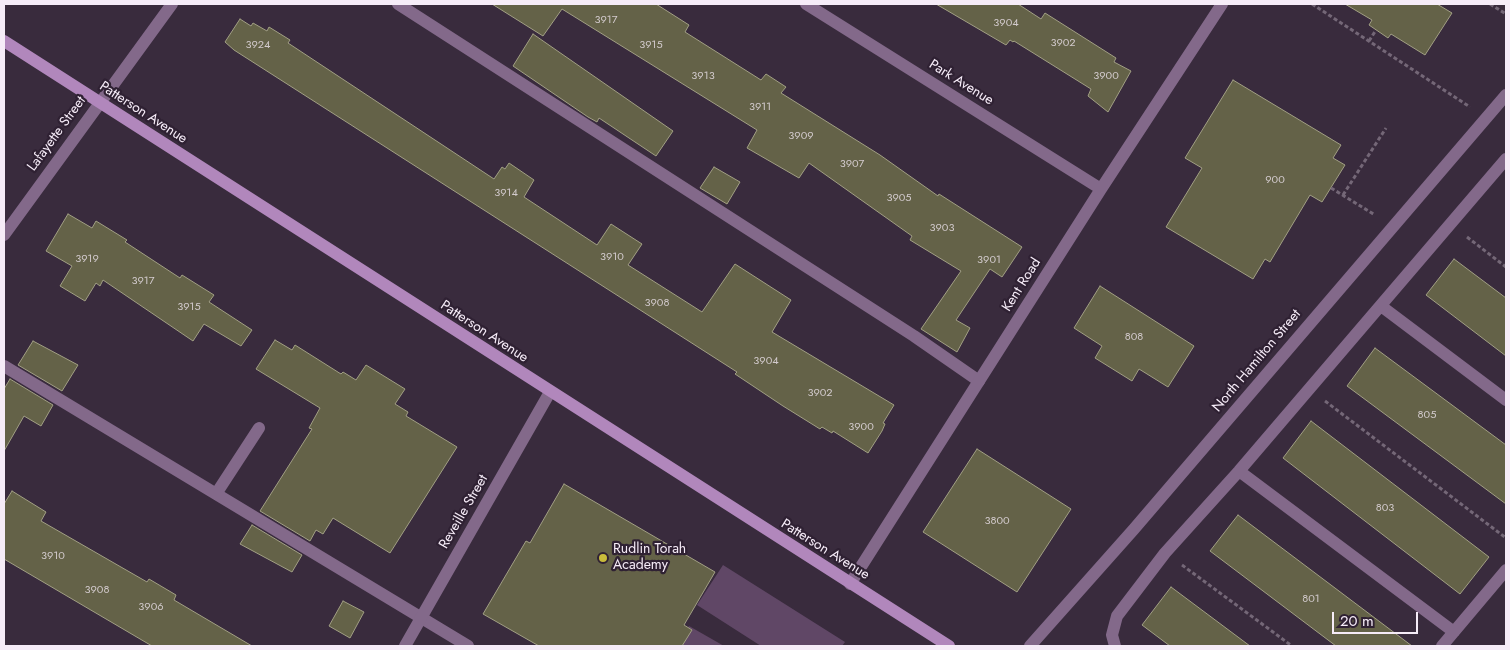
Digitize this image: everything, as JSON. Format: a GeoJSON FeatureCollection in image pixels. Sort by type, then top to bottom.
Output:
{"type":"FeatureCollection","features":[{"type":"Feature","properties":{"kind":"main road","name":"Patterson Avenue"},"geometry":{"type":"LineString","coordinates":[[4,41],[949,646]]}},
{"type":"Feature","properties":{"kind":"street","name":"Lafayette Street"},"geometry":{"type":"LineString","coordinates":[[4,235],[98,102],[172,4]]}},
{"type":"Feature","properties":{"kind":"street"},"geometry":{"type":"LineString","coordinates":[[398,4],[897,325],[979,381]]}},
{"type":"Feature","properties":{"kind":"street","name":"Park Avenue"},"geometry":{"type":"LineString","coordinates":[[806,4],[1101,189]]}},
{"type":"Feature","properties":{"kind":"street","name":"Kent Road"},"geometry":{"type":"LineString","coordinates":[[850,584],[1101,189],[1222,4]]}},
{"type":"Feature","properties":{"kind":"street","name":"North Hamilton Street"},"geometry":{"type":"LineString","coordinates":[[1030,646],[1134,528],[1506,95]]}},
{"type":"Feature","properties":{"kind":"street"},"geometry":{"type":"LineString","coordinates":[[1115,646],[1113,630],[1117,616],[1165,553],[1239,471],[1506,159]]}},
{"type":"Feature","properties":{"kind":"street"},"geometry":{"type":"LineString","coordinates":[[1381,306],[1506,400]]}},
{"type":"Feature","properties":{"kind":"street"},"geometry":{"type":"LineString","coordinates":[[4,366],[468,646]]}},
{"type":"Feature","properties":{"kind":"street","name":"Reveille Street"},"geometry":{"type":"LineString","coordinates":[[405,646],[550,392]]}},
{"type":"Feature","properties":{"kind":"street"},"geometry":{"type":"LineString","coordinates":[[216,494],[259,428]]}},
{"type":"Feature","properties":{"kind":"street"},"geometry":{"type":"LineString","coordinates":[[1239,471],[1454,632]]}},
{"type":"Feature","properties":{"kind":"street"},"geometry":{"type":"LineString","coordinates":[[1442,646],[1506,570]]}},
{"type":"Feature","properties":{"kind":"path"},"geometry":{"type":"LineString","coordinates":[[1312,4],[1465,103]]}},
{"type":"Feature","properties":{"kind":"path"},"geometry":{"type":"LineString","coordinates":[[1490,4],[1506,14]]}},
{"type":"Feature","properties":{"kind":"path"},"geometry":{"type":"LineString","coordinates":[[1369,41],[1376,30]]}},
{"type":"Feature","properties":{"kind":"path"},"geometry":{"type":"LineString","coordinates":[[1344,195],[1386,128]]}},
{"type":"Feature","properties":{"kind":"path"},"geometry":{"type":"LineString","coordinates":[[1331,188],[1371,213]]}},
{"type":"Feature","properties":{"kind":"path"},"geometry":{"type":"LineString","coordinates":[[1470,240],[1506,267]]}},
{"type":"Feature","properties":{"kind":"path"},"geometry":{"type":"LineString","coordinates":[[1329,404],[1506,538]]}},
{"type":"Feature","properties":{"kind":"path"},"geometry":{"type":"LineString","coordinates":[[1188,570],[1292,646]]}},
{"type":"Feature","properties":{"kind":"shaded area"},"geometry":{"type":"Polygon","coordinates":[[[723,565],[845,642],[842,646],[761,646],[697,605],[723,565]]]}},
{"type":"Feature","properties":{"kind":"shaded area"},"geometry":{"type":"Polygon","coordinates":[[[689,626],[724,646],[678,646],[689,626]]]}},
{"type":"Feature","properties":{"kind":"building"},"geometry":{"type":"Polygon","coordinates":[[[492,4],[656,4],[689,25],[685,32],[761,80],[766,74],[786,87],[781,93],[880,155],[938,196],[939,194],[1022,247],[1002,277],[990,269],[956,320],[970,328],[957,352],[921,329],[961,271],[910,240],[912,236],[809,163],[799,178],[747,148],[757,130],[562,9],[543,36],[492,4]]]}},
{"type":"Feature","properties":{"kind":"building"},"geometry":{"type":"Polygon","coordinates":[[[936,4],[1018,4],[1041,19],[1045,13],[1116,58],[1114,62],[1131,71],[1108,112],[1088,96],[1091,89],[1014,41],[1010,40],[1006,45],[936,4]]]}},
{"type":"Feature","properties":{"kind":"building"},"geometry":{"type":"Polygon","coordinates":[[[1345,4],[1437,4],[1452,13],[1425,55],[1391,34],[1388,38],[1369,25],[1372,20],[1345,4]]]}},
{"type":"Feature","properties":{"kind":"building"},"geometry":{"type":"Polygon","coordinates":[[[240,19],[251,26],[253,23],[267,31],[269,27],[290,40],[288,43],[494,179],[502,167],[505,169],[509,163],[534,180],[524,197],[597,245],[611,224],[642,244],[628,265],[702,312],[735,264],[791,300],[772,332],[894,405],[883,423],[885,424],[882,431],[868,453],[833,431],[832,433],[822,427],[820,429],[783,406],[735,374],[737,372],[234,50],[225,42],[240,19]]]}},
{"type":"Feature","properties":{"kind":"building"},"geometry":{"type":"Polygon","coordinates":[[[533,34],[673,131],[656,156],[599,118],[597,122],[588,117],[513,66],[533,34]]]}},
{"type":"Feature","properties":{"kind":"building"},"geometry":{"type":"Polygon","coordinates":[[[1233,80],[1341,145],[1333,158],[1345,165],[1322,202],[1310,195],[1270,262],[1265,259],[1253,279],[1166,227],[1202,168],[1185,158],[1233,80]]]}},
{"type":"Feature","properties":{"kind":"building"},"geometry":{"type":"Polygon","coordinates":[[[714,167],[740,182],[727,204],[700,188],[714,167]]]}},
{"type":"Feature","properties":{"kind":"building"},"geometry":{"type":"Polygon","coordinates":[[[68,214],[92,228],[96,221],[127,240],[125,242],[180,278],[182,275],[214,295],[209,302],[252,330],[241,346],[204,324],[193,341],[103,280],[100,286],[96,283],[85,301],[60,286],[72,266],[46,251],[68,214]]]}},
{"type":"Feature","properties":{"kind":"building"},"geometry":{"type":"Polygon","coordinates":[[[1454,259],[1506,298],[1506,356],[1426,295],[1454,259]]]}},
{"type":"Feature","properties":{"kind":"building"},"geometry":{"type":"Polygon","coordinates":[[[1100,286],[1194,346],[1168,387],[1139,369],[1132,381],[1095,358],[1102,346],[1074,328],[1100,286]]]}},
{"type":"Feature","properties":{"kind":"building"},"geometry":{"type":"Polygon","coordinates":[[[275,340],[292,350],[295,345],[341,374],[343,372],[356,380],[366,365],[405,389],[395,404],[408,412],[406,416],[457,447],[390,553],[333,518],[323,534],[316,530],[310,541],[260,511],[312,429],[309,428],[320,408],[256,369],[275,340]]]}},
{"type":"Feature","properties":{"kind":"building"},"geometry":{"type":"Polygon","coordinates":[[[33,341],[78,365],[62,391],[18,365],[33,341]]]}},
{"type":"Feature","properties":{"kind":"building"},"geometry":{"type":"Polygon","coordinates":[[[1375,348],[1506,445],[1506,504],[1347,386],[1375,348]]]}},
{"type":"Feature","properties":{"kind":"building"},"geometry":{"type":"Polygon","coordinates":[[[10,379],[53,405],[41,426],[24,416],[4,451],[4,389],[10,379]]]}},
{"type":"Feature","properties":{"kind":"building"},"geometry":{"type":"Polygon","coordinates":[[[1311,421],[1489,557],[1460,594],[1283,458],[1311,421]]]}},
{"type":"Feature","properties":{"kind":"building"},"geometry":{"type":"Polygon","coordinates":[[[977,449],[1071,509],[1017,592],[923,532],[977,449]]]}},
{"type":"Feature","properties":{"kind":"building","name":"Rudlin Torah Academy"},"geometry":{"type":"Polygon","coordinates":[[[564,484],[715,572],[684,625],[692,630],[682,646],[539,646],[483,614],[526,541],[530,543],[564,484]]]}},
{"type":"Feature","properties":{"kind":"building"},"geometry":{"type":"Polygon","coordinates":[[[12,491],[46,512],[41,521],[147,582],[149,579],[176,595],[174,600],[252,646],[152,646],[4,559],[4,504],[12,491]]]}},
{"type":"Feature","properties":{"kind":"building"},"geometry":{"type":"Polygon","coordinates":[[[1238,515],[1412,646],[1336,646],[1210,551],[1238,515]]]}},
{"type":"Feature","properties":{"kind":"building"},"geometry":{"type":"Polygon","coordinates":[[[252,525],[302,555],[292,572],[240,544],[252,525]]]}},
{"type":"Feature","properties":{"kind":"building"},"geometry":{"type":"Polygon","coordinates":[[[1171,587],[1250,646],[1170,646],[1142,625],[1171,587]]]}},
{"type":"Feature","properties":{"kind":"building"},"geometry":{"type":"Polygon","coordinates":[[[343,601],[364,612],[350,638],[329,626],[343,601]]]}},
{"type":"Feature","properties":{"kind":"place","name":"Rudlin Torah Academy"},"geometry":{"type":"Point","coordinates":[603,558]}}]}
